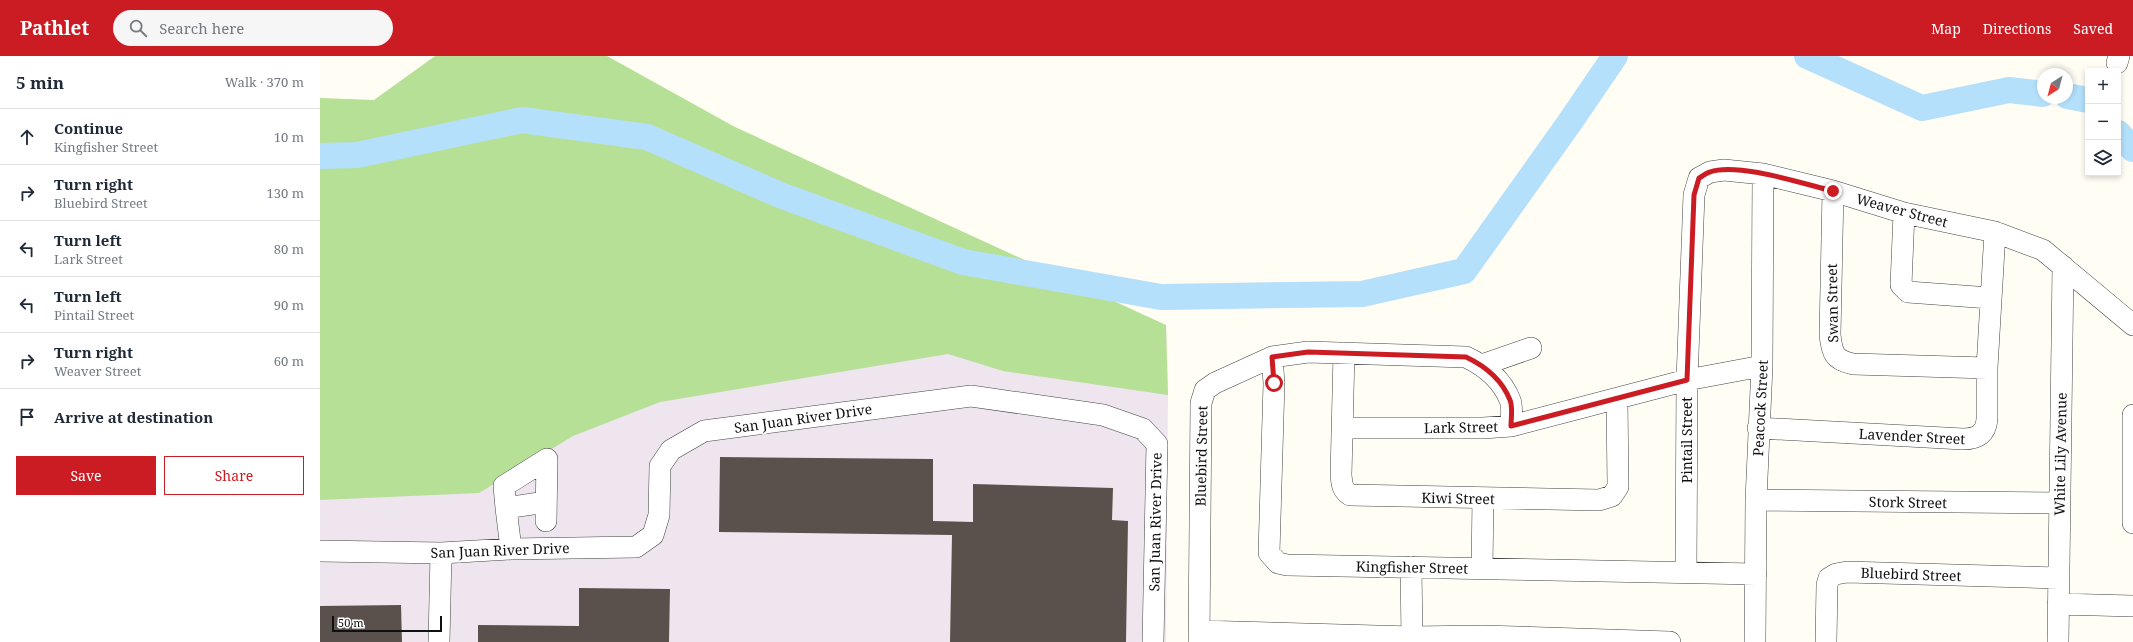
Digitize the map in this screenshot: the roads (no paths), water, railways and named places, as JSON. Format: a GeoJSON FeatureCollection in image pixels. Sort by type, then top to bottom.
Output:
{"type":"FeatureCollection","features":[{"type":"Feature","properties":{"kind":"street","name":"Weaver Street"},"geometry":{"type":"LineString","coordinates":[[1710,172],[1724,170],[1763,174],[1833,191],[1904,213],[1995,232],[2044,250],[2133,325]]}},
{"type":"Feature","properties":{"kind":"street","name":"Pintail Street"},"geometry":{"type":"LineString","coordinates":[[1686,572],[1687,380],[1694,195],[1699,178],[1710,172]]}},
{"type":"Feature","properties":{"kind":"street","name":"Peacock Street"},"geometry":{"type":"LineString","coordinates":[[1755,642],[1756,500],[1758,428],[1762,366],[1763,174]]}},
{"type":"Feature","properties":{"kind":"street","name":"Swan Street"},"geometry":{"type":"LineString","coordinates":[[1833,191],[1830,335],[1835,356],[1841,361],[1853,364],[1987,368]]}},
{"type":"Feature","properties":{"kind":"street"},"geometry":{"type":"LineString","coordinates":[[1904,213],[1901,285],[1908,292],[1990,298]]}},
{"type":"Feature","properties":{"kind":"street","name":"Lavender Street"},"geometry":{"type":"LineString","coordinates":[[1758,428],[1971,439],[1979,436],[1986,428],[1990,298],[1995,232]]}},
{"type":"Feature","properties":{"kind":"street","name":"White Lily Avenue"},"geometry":{"type":"LineString","coordinates":[[2058,642],[2063,266]]}},
{"type":"Feature","properties":{"kind":"street"},"geometry":{"type":"LineString","coordinates":[[1482,365],[1531,348]]}},
{"type":"Feature","properties":{"kind":"street","name":"Bluebird Street"},"geometry":{"type":"LineString","coordinates":[[1199,637],[1201,403],[1205,390],[1215,383],[1272,357],[1308,352],[1466,357],[1482,365],[1496,378],[1511,401],[1511,426]]}},
{"type":"Feature","properties":{"kind":"street","name":"Kiwi Street"},"geometry":{"type":"LineString","coordinates":[[1344,354],[1342,484],[1345,492],[1350,495],[1599,500],[1612,496],[1618,487],[1616,399]]}},
{"type":"Feature","properties":{"kind":"street","name":"Kingfisher Street"},"geometry":{"type":"LineString","coordinates":[[1272,357],[1274,383],[1269,553],[1278,563],[1287,565],[1756,574]]}},
{"type":"Feature","properties":{"kind":"street","name":"Lark Street"},"geometry":{"type":"LineString","coordinates":[[1344,428],[1483,428],[1511,426],[1687,380],[1762,366]]}},
{"type":"Feature","properties":{"kind":"street","name":"San Juan River Drive"},"geometry":{"type":"LineString","coordinates":[[320,551],[441,552],[511,549],[636,547],[653,534],[659,515],[660,466],[671,450],[704,431],[971,396],[1002,399],[1102,415],[1144,429],[1157,444],[1153,642]]}},
{"type":"Feature","properties":{"kind":"street"},"geometry":{"type":"LineString","coordinates":[[2133,415],[2133,523]]}},
{"type":"Feature","properties":{"kind":"street"},"geometry":{"type":"LineString","coordinates":[[506,508],[546,512],[547,459],[504,486],[506,508],[511,549]]}},
{"type":"Feature","properties":{"kind":"street"},"geometry":{"type":"LineString","coordinates":[[1482,568],[1483,498]]}},
{"type":"Feature","properties":{"kind":"street","name":"Stork Street"},"geometry":{"type":"LineString","coordinates":[[1756,500],[2060,503]]}},
{"type":"Feature","properties":{"kind":"street"},"geometry":{"type":"LineString","coordinates":[[439,642],[441,552]]}},
{"type":"Feature","properties":{"kind":"street"},"geometry":{"type":"LineString","coordinates":[[1411,567],[1412,637]]}},
{"type":"Feature","properties":{"kind":"street","name":"Bluebird Street"},"geometry":{"type":"LineString","coordinates":[[1826,642],[1827,585],[1829,578],[1836,574],[1847,572],[2058,578]]}},
{"type":"Feature","properties":{"kind":"street"},"geometry":{"type":"LineString","coordinates":[[2058,604],[2133,606]]}},
{"type":"Feature","properties":{"kind":"street"},"geometry":{"type":"LineString","coordinates":[[1199,637],[1412,637],[1670,642]]}},
{"type":"Feature","properties":{"kind":"waterway"},"geometry":{"type":"LineString","coordinates":[[320,156],[357,155],[522,120],[647,137],[780,195],[963,262],[1161,297],[1362,294],[1464,271],[1615,56]]}},
{"type":"Feature","properties":{"kind":"waterway"},"geometry":{"type":"LineString","coordinates":[[1807,56],[1922,108],[2009,90],[2037,93]]}},
{"type":"Feature","properties":{"kind":"waterway"},"geometry":{"type":"LineString","coordinates":[[2073,97],[2085,99]]}},
{"type":"Feature","properties":{"kind":"waterway"},"geometry":{"type":"LineString","coordinates":[[2121,136],[2133,149]]}}]}
